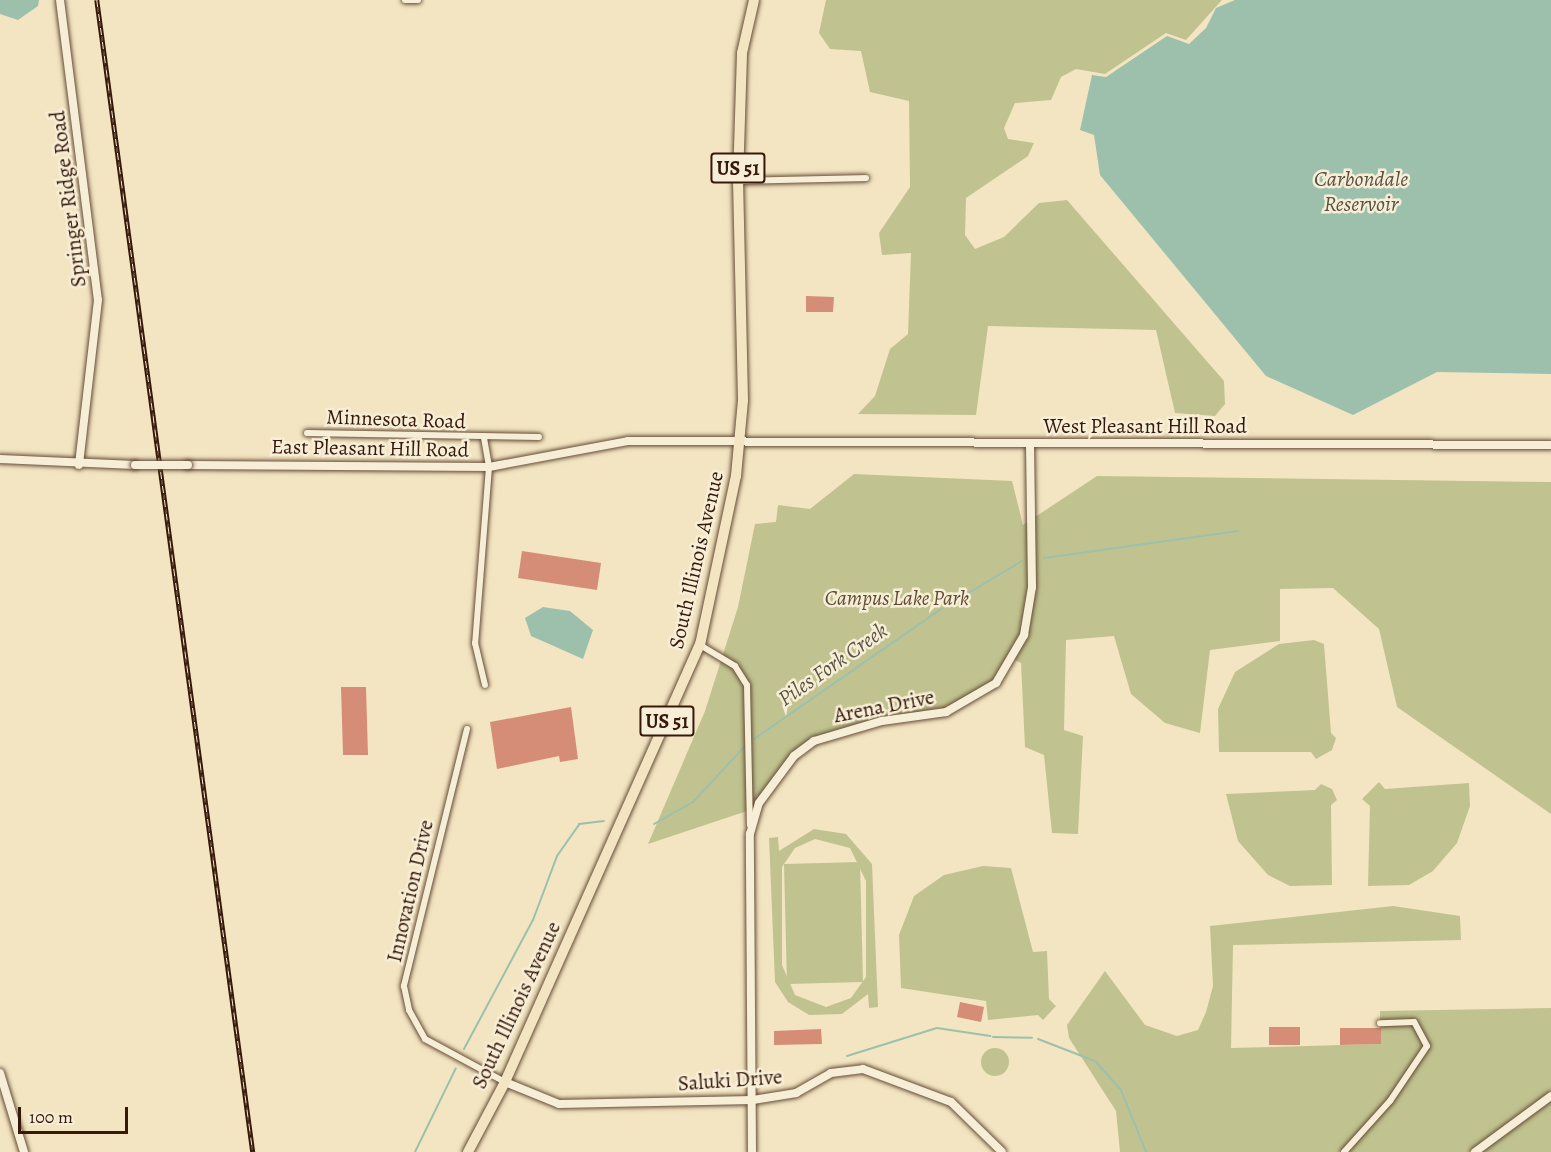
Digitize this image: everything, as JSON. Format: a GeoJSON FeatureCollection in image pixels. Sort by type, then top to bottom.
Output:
{"type":"FeatureCollection","features":[{"type":"Feature","properties":{"kind":"highway","name":"South Illinois Avenue"},"geometry":{"type":"LineString","coordinates":[[468,1152],[505,1082],[700,645],[734,486],[738,441],[744,369],[738,181],[742,53],[754,0]]}},
{"type":"Feature","properties":{"kind":"street","name":"Springer Ridge Road"},"geometry":{"type":"LineString","coordinates":[[60,0],[98,300],[79,465]]}},
{"type":"Feature","properties":{"kind":"street"},"geometry":{"type":"LineString","coordinates":[[405,0],[418,0]]}},
{"type":"Feature","properties":{"kind":"street"},"geometry":{"type":"LineString","coordinates":[[738,181],[866,178]]}},
{"type":"Feature","properties":{"kind":"street","name":"Minnesota Road"},"geometry":{"type":"LineString","coordinates":[[307,433],[484,438],[538,437]]}},
{"type":"Feature","properties":{"kind":"street","name":"Minnesota Road"},"geometry":{"type":"LineString","coordinates":[[484,438],[489,467]]}},
{"type":"Feature","properties":{"kind":"street","name":"East Pleasant Hill Road"},"geometry":{"type":"LineString","coordinates":[[0,459],[79,465],[489,467],[628,441],[738,441]]}},
{"type":"Feature","properties":{"kind":"street","name":"West Pleasant Hill Road"},"geometry":{"type":"LineString","coordinates":[[738,441],[1551,445]]}},
{"type":"Feature","properties":{"kind":"street","name":"Arena Drive"},"geometry":{"type":"LineString","coordinates":[[752,1152],[750,834],[771,785],[814,741],[882,720],[946,712],[996,683],[1024,635],[1032,587],[1030,444]]}},
{"type":"Feature","properties":{"kind":"street"},"geometry":{"type":"LineString","coordinates":[[485,685],[475,643],[489,467]]}},
{"type":"Feature","properties":{"kind":"street"},"geometry":{"type":"LineString","coordinates":[[700,645],[735,666],[747,685],[750,834]]}},
{"type":"Feature","properties":{"kind":"street","name":"Innovation Drive"},"geometry":{"type":"LineString","coordinates":[[467,729],[404,986],[416,1026],[442,1048],[505,1082]]}},
{"type":"Feature","properties":{"kind":"street"},"geometry":{"type":"LineString","coordinates":[[1344,1152],[1396,1093],[1427,1046],[1414,1022],[1380,1023]]}},
{"type":"Feature","properties":{"kind":"street","name":"Saluki Drive"},"geometry":{"type":"LineString","coordinates":[[505,1082],[559,1104],[753,1100],[796,1093],[840,1071],[874,1071],[951,1102],[1002,1152]]}},
{"type":"Feature","properties":{"kind":"street"},"geometry":{"type":"LineString","coordinates":[[0,1073],[24,1152]]}},
{"type":"Feature","properties":{"kind":"street"},"geometry":{"type":"LineString","coordinates":[[1475,1152],[1551,1096]]}},
{"type":"Feature","properties":{"kind":"green space"},"geometry":{"type":"Polygon","coordinates":[[[826,0],[1222,0],[1186,40],[1166,33],[1105,74],[1076,69],[1061,77],[1051,100],[1015,103],[1004,128],[1008,139],[1034,143],[1028,156],[966,198],[965,235],[975,249],[1004,237],[1039,203],[1067,200],[1224,381],[1225,404],[1215,416],[1175,413],[1156,330],[988,326],[976,415],[858,414],[875,396],[890,349],[908,334],[911,253],[882,255],[879,233],[910,187],[909,101],[870,92],[861,51],[830,49],[819,33],[826,0]]]}},
{"type":"Feature","properties":{"kind":"green space","name":"Campus Lake Park"},"geometry":{"type":"Polygon","coordinates":[[[854,474],[1012,481],[1023,525],[1097,476],[1551,482],[1551,814],[1397,707],[1379,629],[1333,588],[1280,589],[1280,641],[1210,650],[1200,733],[1165,723],[1131,694],[1114,636],[1066,640],[1064,730],[1083,736],[1078,834],[1052,833],[1044,755],[1025,747],[1021,663],[1013,659],[996,683],[961,707],[841,730],[794,756],[750,810],[648,844],[705,711],[738,607],[755,524],[776,522],[778,505],[810,509],[854,474]]]}},
{"type":"Feature","properties":{"kind":"green space"},"geometry":{"type":"Polygon","coordinates":[[[1314,640],[1324,644],[1331,733],[1336,738],[1332,750],[1316,759],[1311,752],[1219,752],[1218,709],[1235,672],[1279,644],[1314,640]]]}},
{"type":"Feature","properties":{"kind":"green space"},"geometry":{"type":"Polygon","coordinates":[[[1379,782],[1385,789],[1469,783],[1470,806],[1457,843],[1433,871],[1409,885],[1368,886],[1370,806],[1362,799],[1379,782]]]}},
{"type":"Feature","properties":{"kind":"green space"},"geometry":{"type":"Polygon","coordinates":[[[1321,784],[1332,789],[1337,800],[1331,805],[1332,885],[1290,886],[1268,875],[1238,841],[1226,794],[1315,790],[1321,784]]]}},
{"type":"Feature","properties":{"kind":"green space"},"geometry":{"type":"Polygon","coordinates":[[[814,829],[846,834],[872,864],[878,1007],[869,1008],[868,994],[842,1014],[809,1015],[788,1002],[775,982],[769,838],[778,837],[779,851],[814,829]],[[815,839],[795,848],[782,867],[782,965],[795,995],[826,1007],[851,998],[866,977],[866,881],[850,848],[815,839]]]}},
{"type":"Feature","properties":{"kind":"green space"},"geometry":{"type":"Polygon","coordinates":[[[860,862],[863,982],[787,984],[784,864],[860,862]]]}},
{"type":"Feature","properties":{"kind":"green space"},"geometry":{"type":"Polygon","coordinates":[[[983,866],[1011,868],[1033,952],[1047,951],[1049,999],[1056,1006],[1043,1020],[1038,1015],[988,1020],[986,1001],[901,988],[899,935],[914,896],[944,875],[983,866]]]}},
{"type":"Feature","properties":{"kind":"green space"},"geometry":{"type":"Polygon","coordinates":[[[1393,906],[1460,916],[1461,940],[1233,945],[1231,1048],[1380,1044],[1380,1011],[1551,1008],[1551,1152],[1120,1152],[1116,1111],[1069,1038],[1067,1025],[1105,971],[1145,1025],[1177,1036],[1198,1030],[1206,1012],[1213,986],[1210,926],[1393,906]]]}},
{"type":"Feature","properties":{"kind":"green space"},"geometry":{"type":"Polygon","coordinates":[[[995,1048],[1005,1052],[1009,1062],[1005,1072],[995,1076],[985,1072],[981,1062],[985,1052],[995,1048]]]}},
{"type":"Feature","properties":{"kind":"water"},"geometry":{"type":"Polygon","coordinates":[[[0,0],[39,0],[38,6],[18,20],[0,14],[0,0]]]}},
{"type":"Feature","properties":{"kind":"water","name":"Carbondale Reservoir"},"geometry":{"type":"Polygon","coordinates":[[[1235,0],[1551,0],[1551,374],[1437,372],[1353,415],[1266,376],[1100,175],[1094,135],[1080,130],[1092,75],[1106,77],[1167,36],[1189,44],[1206,28],[1216,8],[1235,0]]]}},
{"type":"Feature","properties":{"kind":"water"},"geometry":{"type":"Polygon","coordinates":[[[543,607],[570,611],[593,630],[583,659],[531,636],[525,618],[543,607]]]}},
{"type":"Feature","properties":{"kind":"building"},"geometry":{"type":"Polygon","coordinates":[[[806,296],[834,297],[833,312],[806,312],[806,296]]]}},
{"type":"Feature","properties":{"kind":"building"},"geometry":{"type":"Polygon","coordinates":[[[522,551],[601,563],[597,590],[518,578],[522,551]]]}},
{"type":"Feature","properties":{"kind":"building"},"geometry":{"type":"Polygon","coordinates":[[[341,687],[366,687],[368,755],[343,755],[341,687]]]}},
{"type":"Feature","properties":{"kind":"building"},"geometry":{"type":"Polygon","coordinates":[[[571,707],[578,759],[560,762],[559,756],[497,769],[490,722],[571,707]]]}},
{"type":"Feature","properties":{"kind":"building"},"geometry":{"type":"Polygon","coordinates":[[[960,1002],[984,1007],[981,1022],[957,1017],[960,1002]]]}},
{"type":"Feature","properties":{"kind":"building"},"geometry":{"type":"Polygon","coordinates":[[[1269,1027],[1300,1027],[1300,1045],[1269,1045],[1269,1027]]]}},
{"type":"Feature","properties":{"kind":"building"},"geometry":{"type":"Polygon","coordinates":[[[1340,1028],[1381,1028],[1381,1044],[1340,1045],[1340,1028]]]}},
{"type":"Feature","properties":{"kind":"building"},"geometry":{"type":"Polygon","coordinates":[[[821,1029],[822,1044],[774,1045],[774,1031],[821,1029]]]}},
{"type":"Feature","properties":{"kind":"waterway","name":"Piles Fork Creek"},"geometry":{"type":"LineString","coordinates":[[1044,558],[1238,531]]}},
{"type":"Feature","properties":{"kind":"waterway","name":"Piles Fork Creek"},"geometry":{"type":"LineString","coordinates":[[754,739],[935,613],[1022,561]]}},
{"type":"Feature","properties":{"kind":"waterway","name":"Piles Fork Creek"},"geometry":{"type":"LineString","coordinates":[[654,824],[693,802],[746,745]]}},
{"type":"Feature","properties":{"kind":"waterway","name":"Piles Fork Creek"},"geometry":{"type":"LineString","coordinates":[[464,1049],[533,920],[557,856],[579,824],[604,821]]}},
{"type":"Feature","properties":{"kind":"waterway"},"geometry":{"type":"LineString","coordinates":[[847,1056],[937,1028],[990,1036]]}},
{"type":"Feature","properties":{"kind":"waterway"},"geometry":{"type":"LineString","coordinates":[[993,1037],[1032,1038]]}},
{"type":"Feature","properties":{"kind":"waterway"},"geometry":{"type":"LineString","coordinates":[[1038,1039],[1095,1061],[1121,1090],[1146,1152]]}},
{"type":"Feature","properties":{"kind":"waterway","name":"Piles Fork Creek"},"geometry":{"type":"LineString","coordinates":[[415,1152],[456,1068]]}},
{"type":"Feature","properties":{"kind":"railway"},"geometry":{"type":"LineString","coordinates":[[97,0],[253,1152]]}}]}
